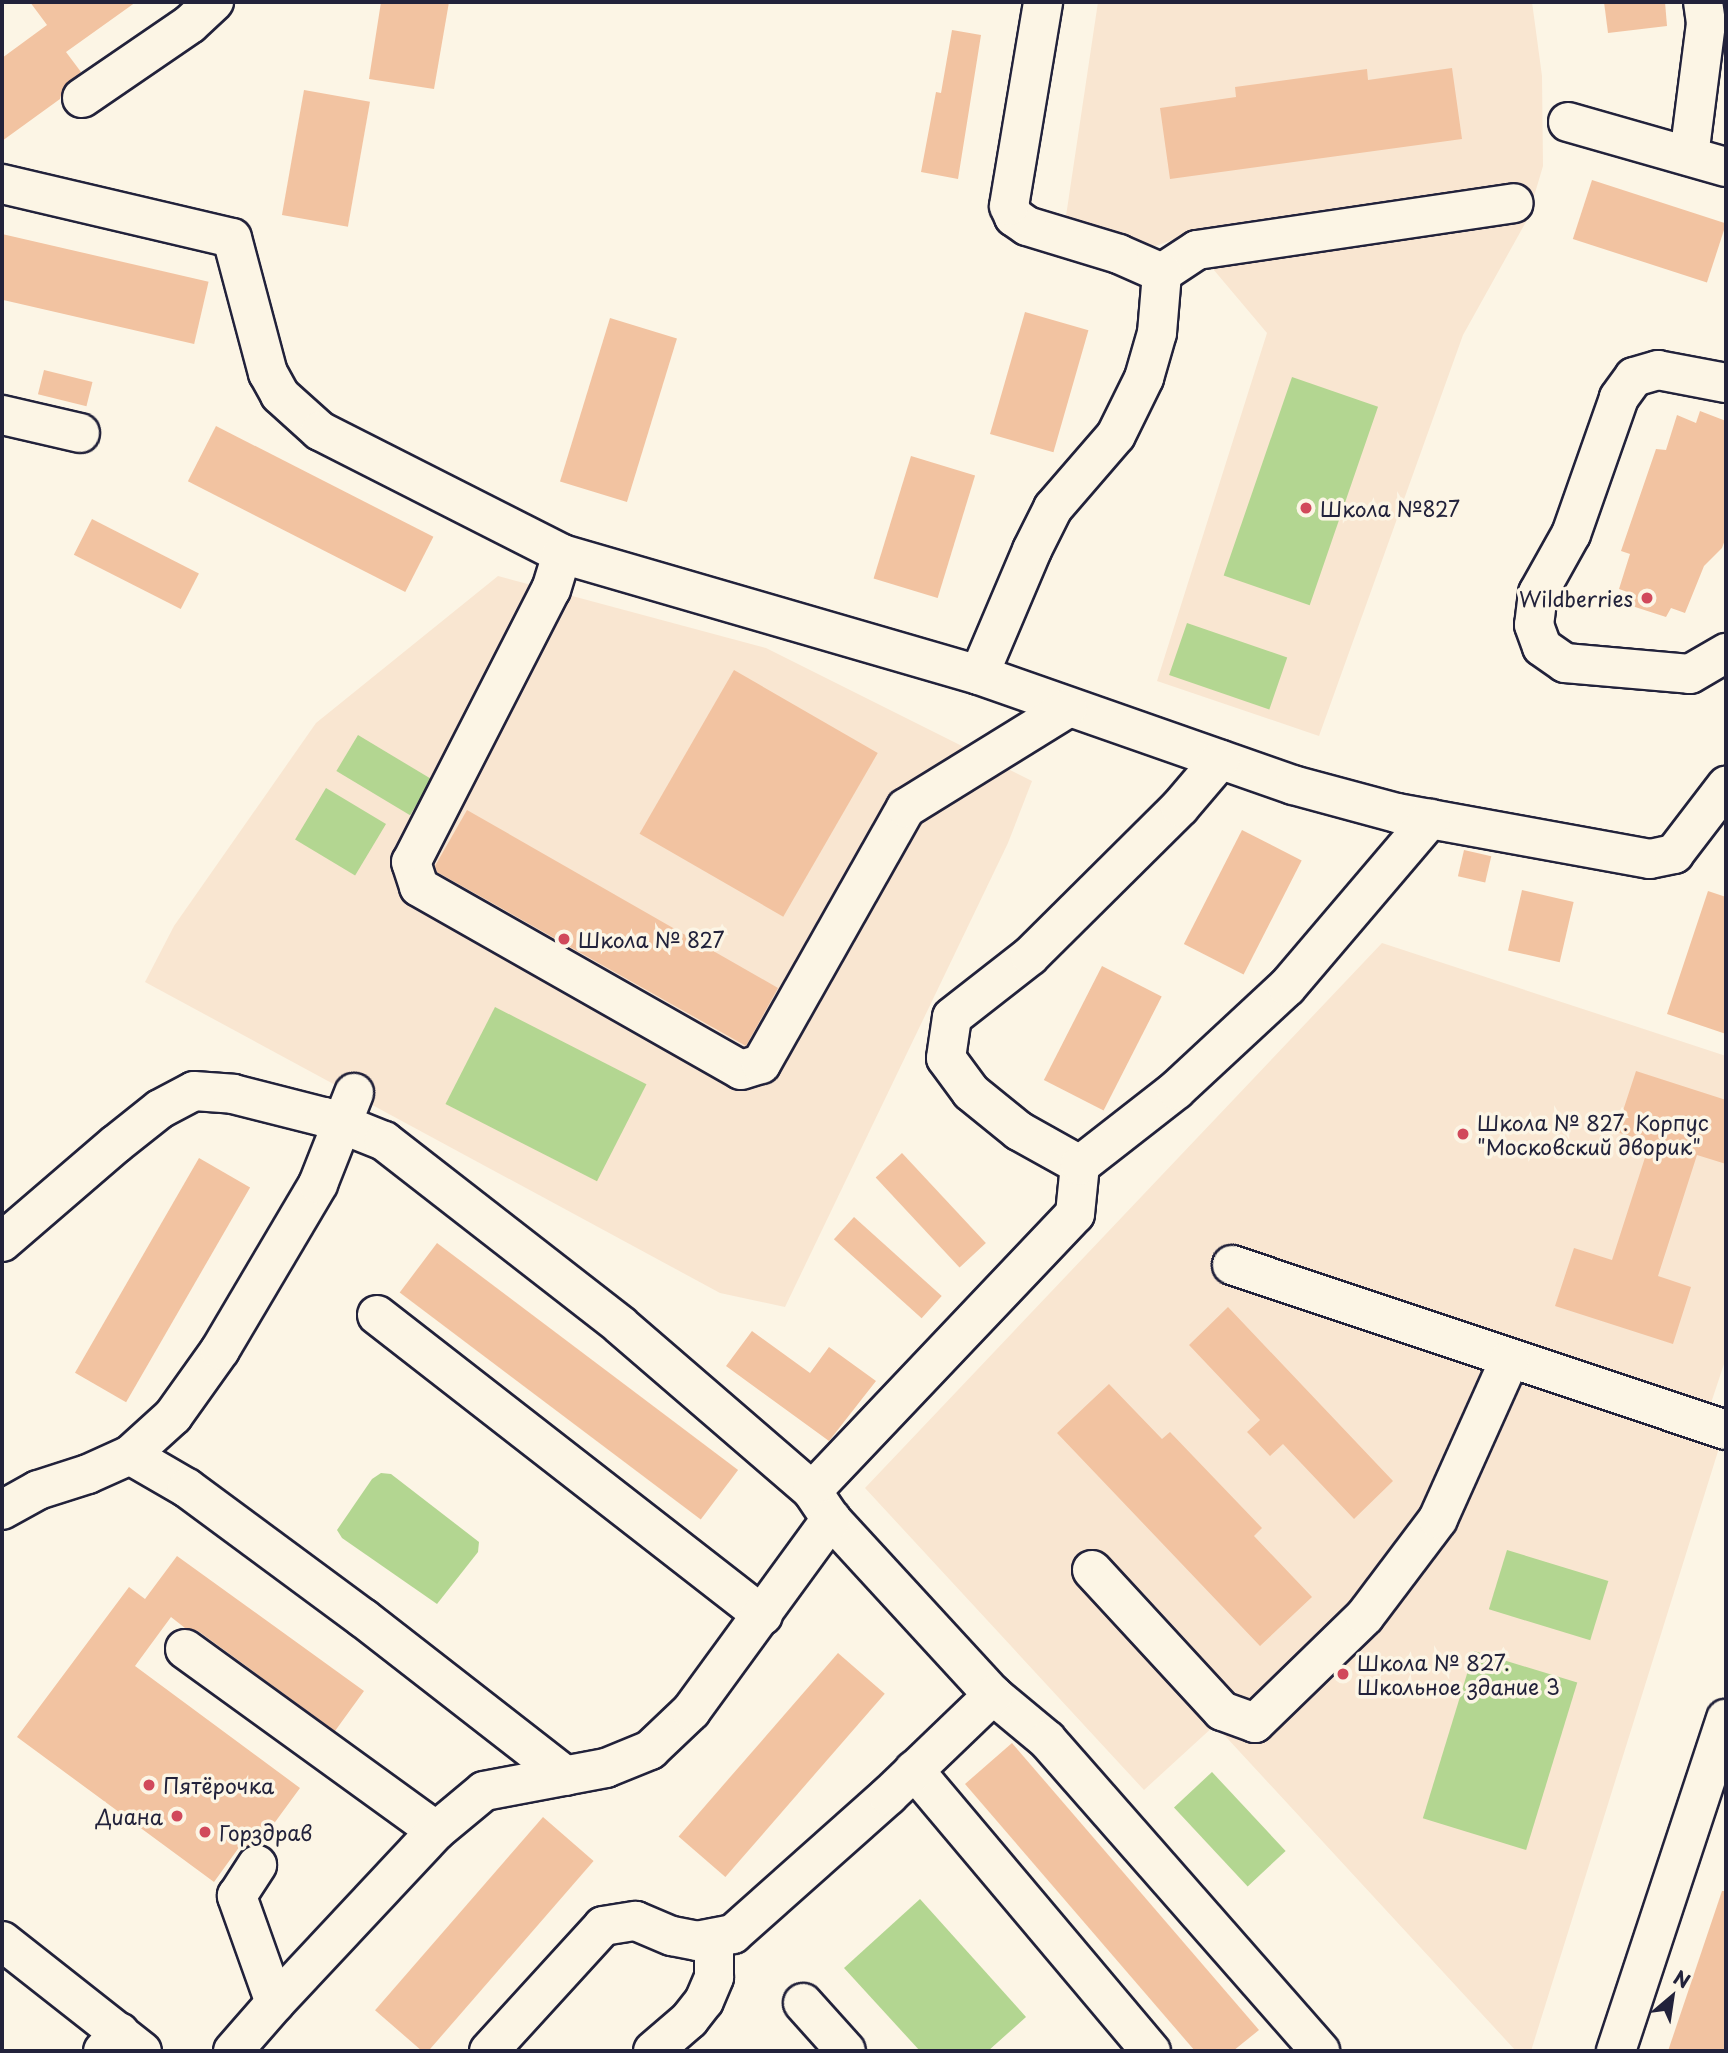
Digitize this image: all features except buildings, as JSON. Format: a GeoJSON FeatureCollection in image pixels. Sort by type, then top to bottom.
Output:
{"type":"FeatureCollection","features":[{"type":"Feature","properties":{"kind":"main road"},"geometry":{"type":"LineString","coordinates":[[82,98],[190,24],[214,2]]}},
{"type":"Feature","properties":{"kind":"main road"},"geometry":{"type":"LineString","coordinates":[[1043,2],[1009,206],[1014,217],[1027,226],[1119,254],[1162,274]]}},
{"type":"Feature","properties":{"kind":"main road"},"geometry":{"type":"LineString","coordinates":[[1689,156],[1706,23],[1703,2]]}},
{"type":"Feature","properties":{"kind":"main road"},"geometry":{"type":"LineString","coordinates":[[1568,122],[1726,167]]}},
{"type":"Feature","properties":{"kind":"main road"},"geometry":{"type":"LineString","coordinates":[[2,184],[232,237],[268,373],[280,395],[320,430],[562,554],[979,675],[1293,785],[1430,819],[1650,859],[1674,854],[1726,786]]}},
{"type":"Feature","properties":{"kind":"main road"},"geometry":{"type":"LineString","coordinates":[[1162,274],[1197,250],[1514,203]]}},
{"type":"Feature","properties":{"kind":"main road"},"geometry":{"type":"LineString","coordinates":[[979,675],[1032,550],[1053,508],[1116,435],[1144,378],[1157,333],[1162,274]]}},
{"type":"Feature","properties":{"kind":"main road"},"geometry":{"type":"LineString","coordinates":[[1726,383],[1657,370],[1634,377],[1619,398],[1571,534],[1538,593],[1534,625],[1542,647],[1565,663],[1690,674],[1726,653]]}},
{"type":"Feature","properties":{"kind":"main road"},"geometry":{"type":"LineString","coordinates":[[2,415],[80,433]]}},
{"type":"Feature","properties":{"kind":"main road"},"geometry":{"type":"LineString","coordinates":[[562,554],[551,589],[411,862],[419,887],[741,1070],[761,1064],[906,808],[1068,708]]}},
{"type":"Feature","properties":{"kind":"main road"},"geometry":{"type":"LineString","coordinates":[[1080,1165],[1018,1131],[971,1092],[946,1058],[953,1017],[1031,956],[1180,807],[1220,761]]}},
{"type":"Feature","properties":{"kind":"main road"},"geometry":{"type":"LineString","coordinates":[[233,2051],[436,1830],[484,1791],[606,1768],[650,1750],[691,1711],[763,1615],[822,1505],[1075,1214],[1080,1165],[1176,1090],[1287,987],[1430,819]]}},
{"type":"Feature","properties":{"kind":"main road"},"geometry":{"type":"LineString","coordinates":[[2,1242],[151,1116],[194,1091],[348,1108],[384,1141],[620,1325],[822,1505],[993,1695],[1047,1740],[1320,2051]]}},
{"type":"Feature","properties":{"kind":"main road"},"geometry":{"type":"LineString","coordinates":[[2,1510],[38,1490],[88,1474],[130,1455],[173,1416],[220,1350],[318,1184],[348,1108]]}},
{"type":"Feature","properties":{"kind":"main road"},"geometry":{"type":"LineString","coordinates":[[1232,1265],[1726,1430]]}},
{"type":"Feature","properties":{"kind":"main road"},"geometry":{"type":"LineString","coordinates":[[377,1315],[763,1615]]}},
{"type":"Feature","properties":{"kind":"main road"},"geometry":{"type":"LineString","coordinates":[[1092,1570],[1222,1710],[1255,1723],[1365,1616],[1431,1529],[1510,1359]]}},
{"type":"Feature","properties":{"kind":"main road"},"geometry":{"type":"LineString","coordinates":[[130,1455],[187,1488],[363,1618],[566,1776]]}},
{"type":"Feature","properties":{"kind":"main road"},"geometry":{"type":"LineString","coordinates":[[185,1649],[436,1830]]}},
{"type":"Feature","properties":{"kind":"main road"},"geometry":{"type":"LineString","coordinates":[[489,2051],[603,1926],[636,1921],[672,1936],[697,1941],[733,1934],[993,1695]]}},
{"type":"Feature","properties":{"kind":"main road"},"geometry":{"type":"LineString","coordinates":[[1616,2051],[1726,1719]]}},
{"type":"Feature","properties":{"kind":"main road"},"geometry":{"type":"LineString","coordinates":[[914,1770],[1151,2051]]}},
{"type":"Feature","properties":{"kind":"main road"},"geometry":{"type":"LineString","coordinates":[[257,1865],[237,1896],[275,2003]]}},
{"type":"Feature","properties":{"kind":"main road"},"geometry":{"type":"LineString","coordinates":[[653,2051],[704,2001],[714,1976],[714,1938]]}},
{"type":"Feature","properties":{"kind":"main road"},"geometry":{"type":"LineString","coordinates":[[2,1941],[122,2045]]}},
{"type":"Feature","properties":{"kind":"main road"},"geometry":{"type":"LineString","coordinates":[[803,2003],[846,2051]]}},
{"type":"Feature","properties":{"kind":"shaded area","name":"Школа №827"},"geometry":{"type":"Polygon","coordinates":[[[1098,2],[1532,2],[1542,76],[1543,166],[1527,220],[1463,335],[1319,736],[1157,681],[1267,333],[1197,250],[1189,234],[1153,247],[1066,216],[1098,2]]]}},
{"type":"Feature","properties":{"kind":"shaded area","name":"Школа № 827"},"geometry":{"type":"Polygon","coordinates":[[[498,576],[766,648],[1032,781],[1008,843],[785,1307],[720,1293],[145,982],[174,926],[316,723],[498,576]]]}},
{"type":"Feature","properties":{"kind":"shaded area","name":"Школа № 827. Школьное здание 3"},"geometry":{"type":"Polygon","coordinates":[[[1382,943],[1726,1056],[1726,1358],[1710,1406],[1719,1448],[1531,2051],[1516,2051],[1215,1725],[1144,1790],[865,1488],[1382,943]]]}},
{"type":"Feature","properties":{"kind":"green space"},"geometry":{"type":"Polygon","coordinates":[[[1292,377],[1378,407],[1310,605],[1224,576],[1292,377]]]}},
{"type":"Feature","properties":{"kind":"green space"},"geometry":{"type":"Polygon","coordinates":[[[1187,623],[1287,658],[1269,710],[1169,675],[1187,623]]]}},
{"type":"Feature","properties":{"kind":"green space"},"geometry":{"type":"Polygon","coordinates":[[[358,735],[432,779],[410,815],[336,771],[358,735]]]}},
{"type":"Feature","properties":{"kind":"green space"},"geometry":{"type":"Polygon","coordinates":[[[326,788],[386,824],[355,875],[295,839],[326,788]]]}},
{"type":"Feature","properties":{"kind":"green space"},"geometry":{"type":"Polygon","coordinates":[[[495,1007],[646,1084],[597,1181],[446,1104],[495,1007]]]}},
{"type":"Feature","properties":{"kind":"green space"},"geometry":{"type":"Polygon","coordinates":[[[381,1473],[391,1474],[479,1542],[478,1552],[437,1604],[342,1538],[337,1530],[372,1479],[381,1473]]]}},
{"type":"Feature","properties":{"kind":"green space"},"geometry":{"type":"Polygon","coordinates":[[[1507,1550],[1608,1581],[1590,1640],[1489,1609],[1507,1550]]]}},
{"type":"Feature","properties":{"kind":"green space"},"geometry":{"type":"Polygon","coordinates":[[[1474,1651],[1577,1683],[1526,1850],[1423,1818],[1474,1651]]]}},
{"type":"Feature","properties":{"kind":"green space"},"geometry":{"type":"Polygon","coordinates":[[[1212,1772],[1286,1851],[1248,1886],[1174,1807],[1212,1772]]]}},
{"type":"Feature","properties":{"kind":"green space"},"geometry":{"type":"Polygon","coordinates":[[[920,1899],[1026,2017],[988,2051],[920,2051],[844,1968],[920,1899]]]}},
{"type":"Feature","properties":{"kind":"place","name":"Школа №827"},"geometry":{"type":"Point","coordinates":[1306,508]}},
{"type":"Feature","properties":{"kind":"place","name":"Wildberries"},"geometry":{"type":"Point","coordinates":[1647,598]}},
{"type":"Feature","properties":{"kind":"place","name":"Школа № 827"},"geometry":{"type":"Point","coordinates":[564,939]}},
{"type":"Feature","properties":{"kind":"place","name":"Школа № 827. Корпус \"Московский дворик\""},"geometry":{"type":"Point","coordinates":[1463,1134]}},
{"type":"Feature","properties":{"kind":"place","name":"Школа № 827. Школьное здание 3"},"geometry":{"type":"Point","coordinates":[1343,1674]}},
{"type":"Feature","properties":{"kind":"place","name":"Пятёрочка"},"geometry":{"type":"Point","coordinates":[149,1785]}},
{"type":"Feature","properties":{"kind":"place","name":"Диана"},"geometry":{"type":"Point","coordinates":[177,1816]}},
{"type":"Feature","properties":{"kind":"place","name":"Горздрав"},"geometry":{"type":"Point","coordinates":[205,1832]}}]}
